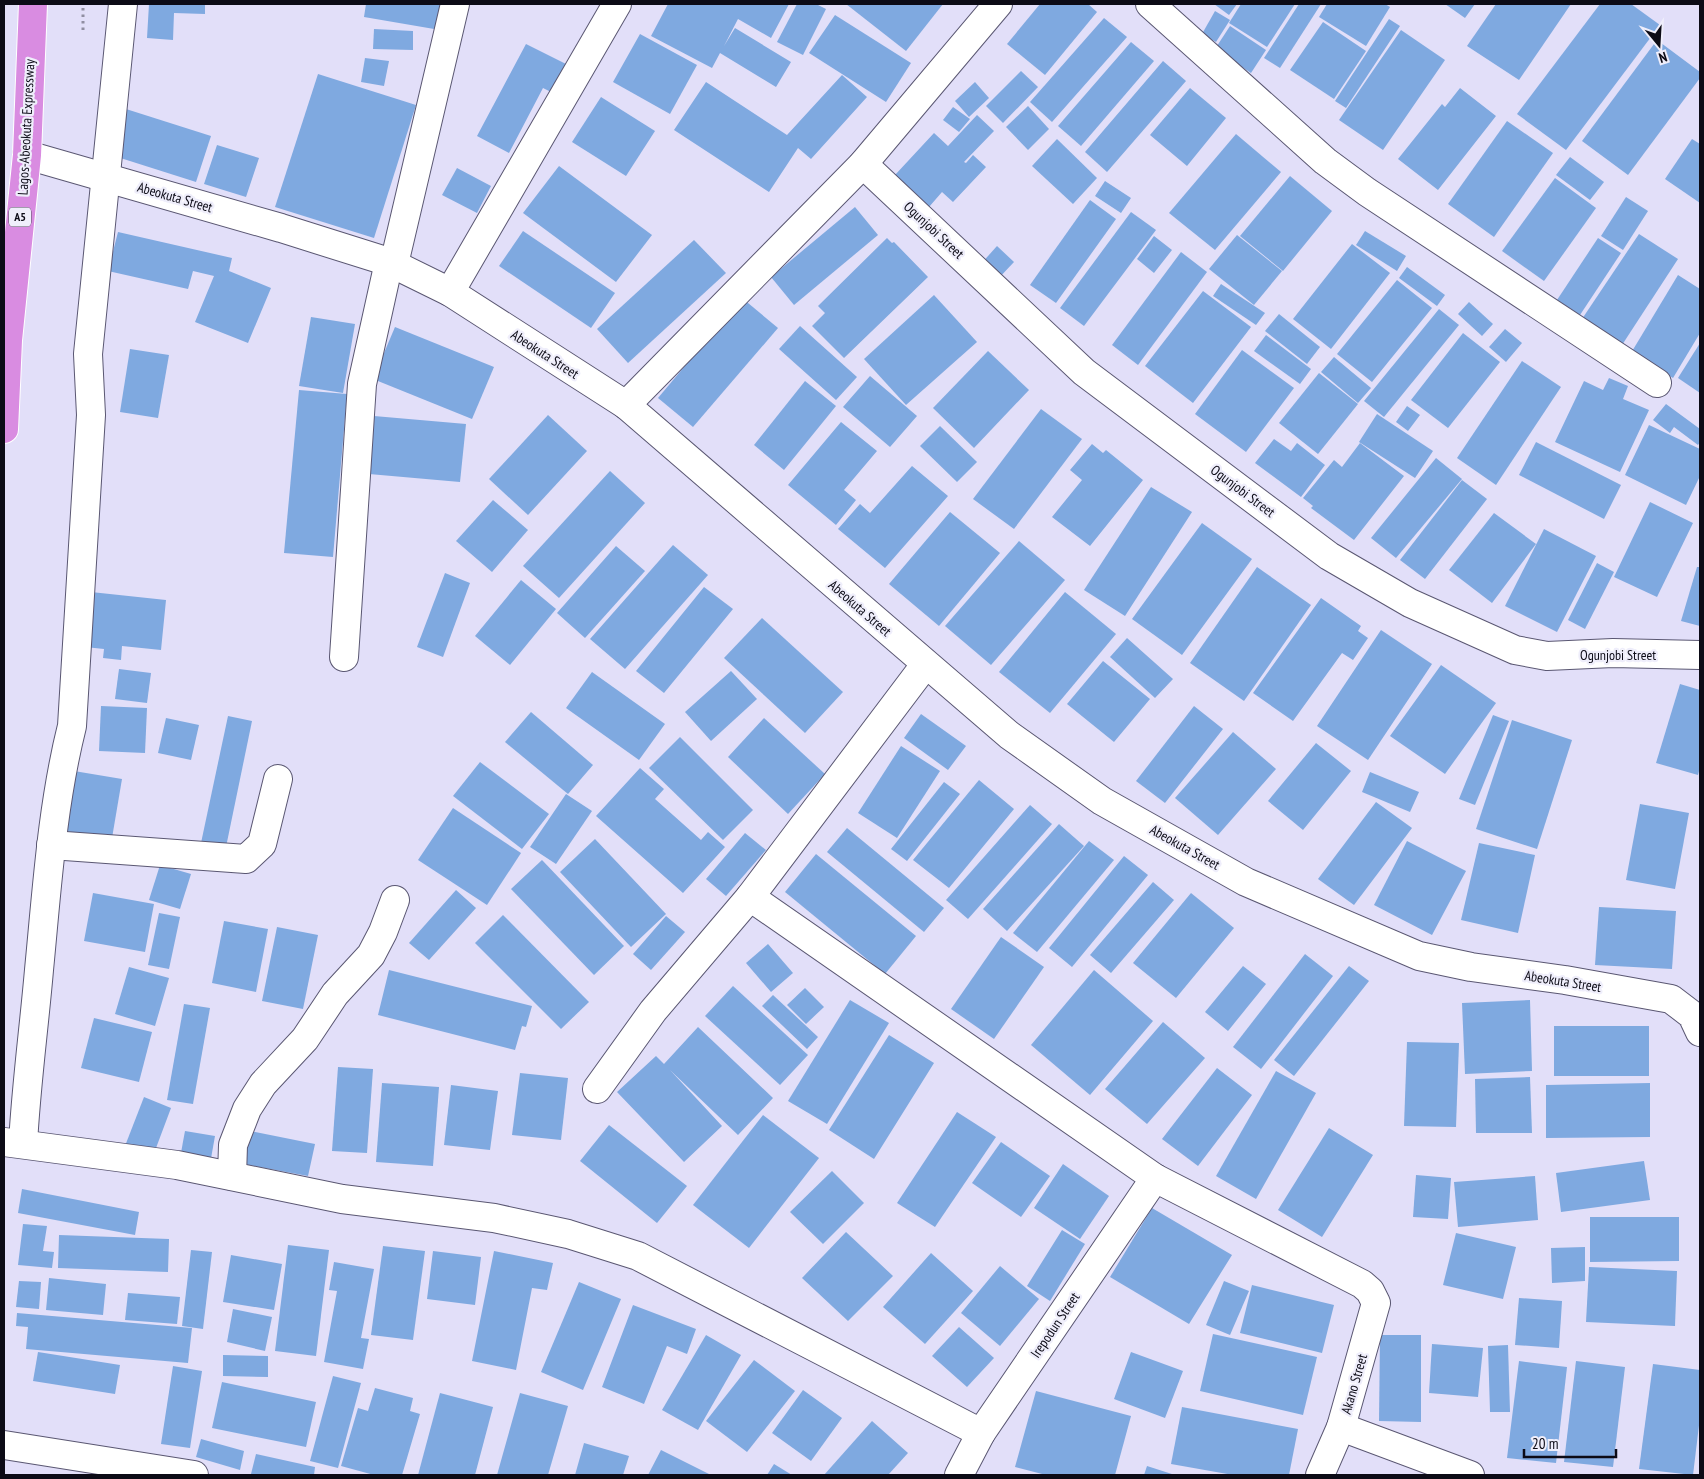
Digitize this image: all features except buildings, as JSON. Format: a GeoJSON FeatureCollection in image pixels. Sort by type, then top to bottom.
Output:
{"type":"FeatureCollection","features":[{"type":"Feature","properties":{"kind":"highway","name":"Lagos-Abeokuta Expressway"},"geometry":{"type":"LineString","coordinates":[[4,429],[8,340],[26,155],[33,4]]}},
{"type":"Feature","properties":{"kind":"street"},"geometry":{"type":"LineString","coordinates":[[123,4],[104,177],[88,354],[91,415],[72,726],[61,770],[51,845],[38,991],[26,1088],[13,1143],[176,1165],[342,1199],[494,1218],[568,1234],[638,1256],[981,1433]]}},
{"type":"Feature","properties":{"kind":"street"},"geometry":{"type":"LineString","coordinates":[[344,657],[362,384],[454,4]]}},
{"type":"Feature","properties":{"kind":"street"},"geometry":{"type":"LineString","coordinates":[[450,292],[617,4]]}},
{"type":"Feature","properties":{"kind":"street"},"geometry":{"type":"LineString","coordinates":[[626,405],[863,164],[998,4]]}},
{"type":"Feature","properties":{"kind":"street"},"geometry":{"type":"LineString","coordinates":[[1150,4],[1325,161],[1368,192],[1657,383]]}},
{"type":"Feature","properties":{"kind":"street","name":"Abeokuta Street"},"geometry":{"type":"LineString","coordinates":[[26,155],[392,263],[450,292],[626,405],[925,665],[1009,735],[1102,801],[1246,882],[1419,956],[1471,967],[1565,980],[1671,999],[1692,1015],[1700,1032]]}},
{"type":"Feature","properties":{"kind":"street","name":"Ogunjobi Street"},"geometry":{"type":"LineString","coordinates":[[863,164],[1084,372],[1337,561],[1410,603],[1515,650],[1546,656],[1613,653],[1700,655]]}},
{"type":"Feature","properties":{"kind":"street"},"geometry":{"type":"LineString","coordinates":[[597,1089],[653,1011],[750,897],[925,665]]}},
{"type":"Feature","properties":{"kind":"street"},"geometry":{"type":"LineString","coordinates":[[51,845],[246,859],[262,844],[278,779]]}},
{"type":"Feature","properties":{"kind":"street"},"geometry":{"type":"LineString","coordinates":[[750,897],[1155,1178]]}},
{"type":"Feature","properties":{"kind":"street"},"geometry":{"type":"LineString","coordinates":[[232,1176],[233,1145],[247,1109],[263,1084],[305,1039],[335,994],[370,955],[383,932],[395,900]]}},
{"type":"Feature","properties":{"kind":"street","name":"Akano Street"},"geometry":{"type":"LineString","coordinates":[[1155,1178],[1362,1284],[1370,1291],[1376,1303],[1341,1428],[1320,1475]]}},
{"type":"Feature","properties":{"kind":"street","name":"Irepodun Street"},"geometry":{"type":"LineString","coordinates":[[960,1475],[981,1433],[1155,1178]]}},
{"type":"Feature","properties":{"kind":"street"},"geometry":{"type":"LineString","coordinates":[[1341,1428],[1470,1475]]}},
{"type":"Feature","properties":{"kind":"street"},"geometry":{"type":"LineString","coordinates":[[4,1445],[194,1475]]}},
{"type":"Feature","properties":{"kind":"path"},"geometry":{"type":"LineString","coordinates":[[82,30],[83,4]]}}]}
